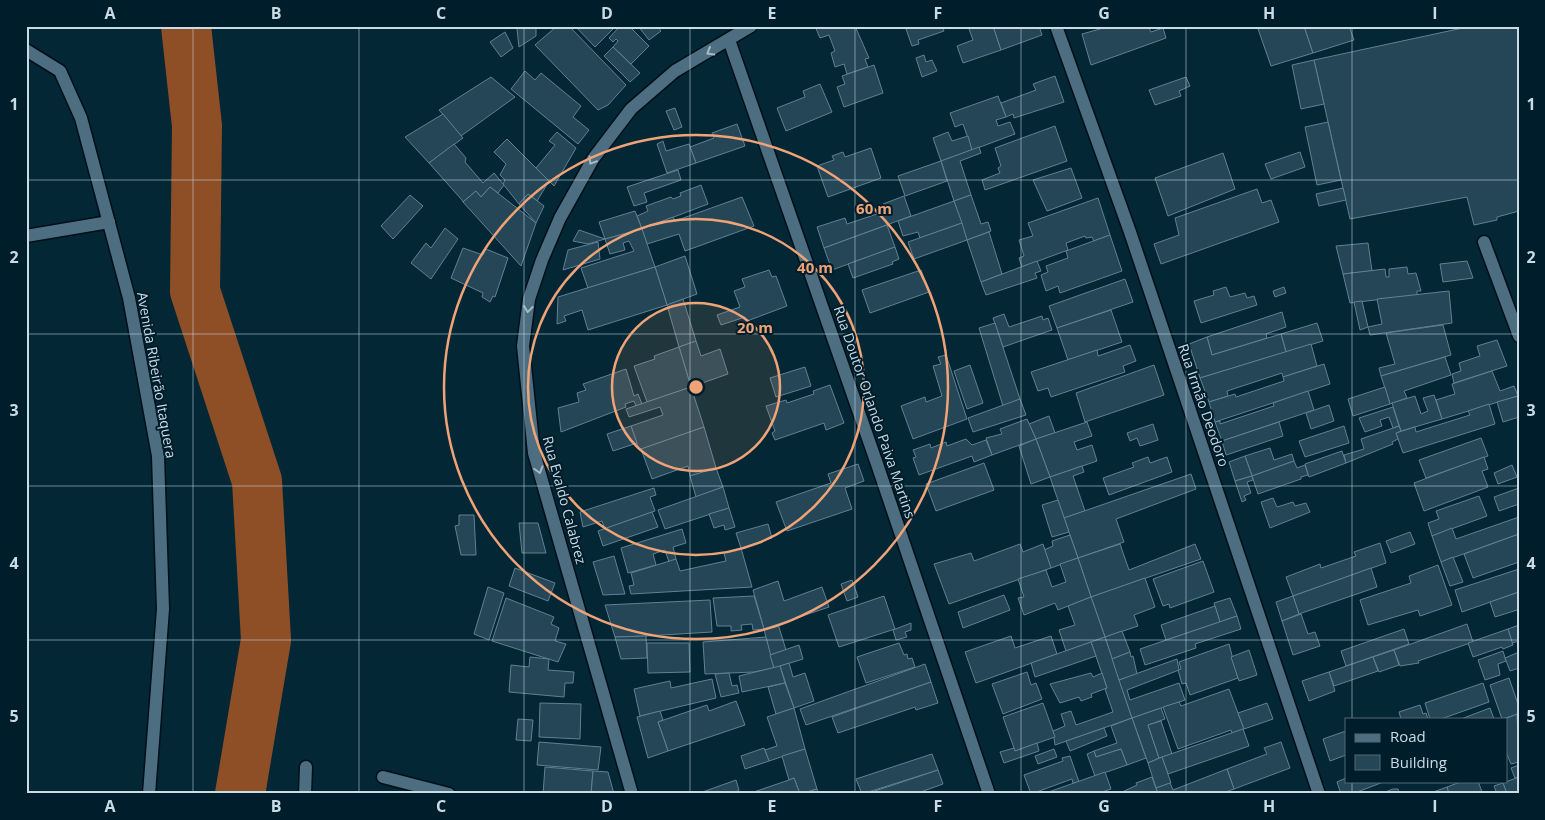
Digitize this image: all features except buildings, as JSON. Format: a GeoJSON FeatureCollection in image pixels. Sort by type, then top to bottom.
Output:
{"type":"FeatureCollection","features":[{"type":"Feature","properties":{"kind":"street","name":"Rua Evaldo Calabrez"},"geometry":{"type":"LineString","coordinates":[[632,794],[534,453],[523,346],[529,299],[542,260],[560,218],[593,159],[631,109],[675,72],[751,26]]}},
{"type":"Feature","properties":{"kind":"street","name":"Rua Irmão Deodoro"},"geometry":{"type":"LineString","coordinates":[[1056,26],[1130,232],[1320,794]]}},
{"type":"Feature","properties":{"kind":"street","name":"Rua Doutor Orlando Paiva Martins"},"geometry":{"type":"LineString","coordinates":[[729,40],[878,464],[989,794]]}},
{"type":"Feature","properties":{"kind":"street","name":"Avenida Ribeirão Itaquera"},"geometry":{"type":"LineString","coordinates":[[26,50],[60,71],[70,90],[96,167],[129,298],[158,456],[163,609],[149,794]]}},
{"type":"Feature","properties":{"kind":"street"},"geometry":{"type":"LineString","coordinates":[[26,236],[109,222]]}},
{"type":"Feature","properties":{"kind":"street"},"geometry":{"type":"LineString","coordinates":[[1484,242],[1519,336]]}},
{"type":"Feature","properties":{"kind":"street"},"geometry":{"type":"LineString","coordinates":[[304,794],[306,767]]}},
{"type":"Feature","properties":{"kind":"street"},"geometry":{"type":"LineString","coordinates":[[383,777],[449,794]]}},
{"type":"Feature","properties":{"kind":"waterway"},"geometry":{"type":"LineString","coordinates":[[186,26],[197,126],[195,291],[257,481],[266,640],[240,794]]}}]}
